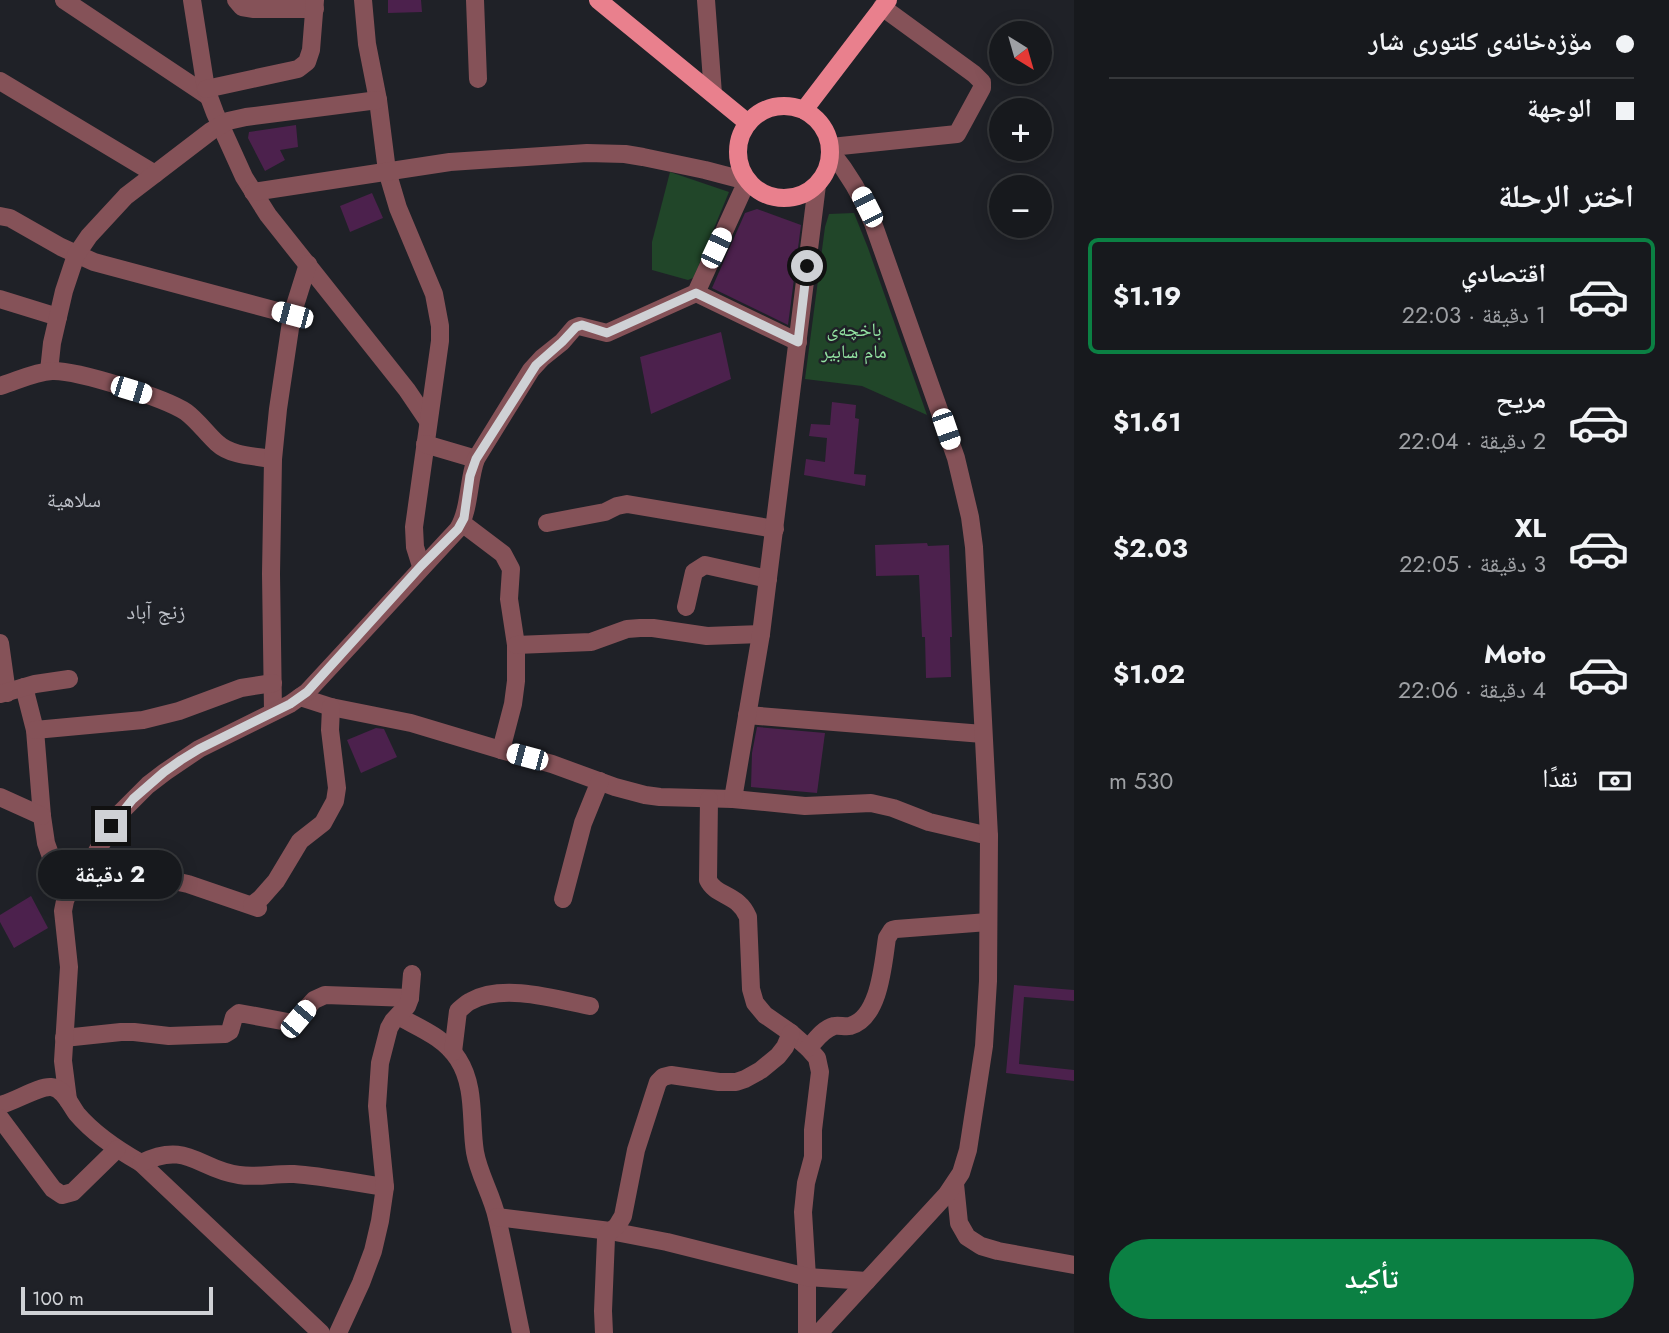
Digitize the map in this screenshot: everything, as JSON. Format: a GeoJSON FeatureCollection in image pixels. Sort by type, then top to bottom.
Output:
{"type":"FeatureCollection","features":[{"type":"Feature","properties":{"kind":"main road"},"geometry":{"type":"LineString","coordinates":[[598,0],[748,123]]}},
{"type":"Feature","properties":{"kind":"main road"},"geometry":{"type":"LineString","coordinates":[[804,110],[885,4]]}},
{"type":"Feature","properties":{"kind":"main road"},"geometry":{"type":"LineString","coordinates":[[789,106],[804,110],[814,116],[828,135],[831,149],[825,176],[807,193],[794,198],[768,196],[747,181],[740,168],[737,152],[740,137],[748,123],[759,113],[774,107],[789,106]]}},
{"type":"Feature","properties":{"kind":"street"},"geometry":{"type":"LineString","coordinates":[[64,0],[207,93],[298,69],[307,62],[311,50],[315,4],[254,9],[242,6],[236,0]]}},
{"type":"Feature","properties":{"kind":"street"},"geometry":{"type":"LineString","coordinates":[[192,0],[207,93],[240,169],[268,215],[407,390],[428,421]]}},
{"type":"Feature","properties":{"kind":"street"},"geometry":{"type":"LineString","coordinates":[[363,0],[367,44],[378,100],[387,171],[398,208],[438,310],[440,341],[414,537],[421,566]]}},
{"type":"Feature","properties":{"kind":"street"},"geometry":{"type":"LineString","coordinates":[[475,0],[478,79]]}},
{"type":"Feature","properties":{"kind":"street"},"geometry":{"type":"LineString","coordinates":[[706,0],[713,94]]}},
{"type":"Feature","properties":{"kind":"street"},"geometry":{"type":"LineString","coordinates":[[819,1333],[955,1184],[961,1173],[968,1150],[984,1046],[988,981],[989,836],[974,547],[964,487],[870,215],[851,178],[831,149],[957,134],[982,88],[982,82],[885,4]]}},
{"type":"Feature","properties":{"kind":"street"},"geometry":{"type":"LineString","coordinates":[[0,81],[155,174]]}},
{"type":"Feature","properties":{"kind":"street"},"geometry":{"type":"LineString","coordinates":[[49,371],[58,317],[76,255],[89,236],[126,196],[228,121],[378,100]]}},
{"type":"Feature","properties":{"kind":"street"},"geometry":{"type":"LineString","coordinates":[[68,1100],[63,1061],[69,967],[63,911],[68,892],[96,855],[117,816],[148,785],[199,749],[300,698],[462,523],[470,476],[476,459],[531,370],[574,328],[582,325],[607,333],[696,293],[747,181],[657,159],[606,153],[450,162],[253,192]]}},
{"type":"Feature","properties":{"kind":"street"},"geometry":{"type":"LineString","coordinates":[[733,799],[761,634],[817,185]]}},
{"type":"Feature","properties":{"kind":"street"},"geometry":{"type":"LineString","coordinates":[[0,216],[10,218],[76,255],[292,315]]}},
{"type":"Feature","properties":{"kind":"street"},"geometry":{"type":"LineString","coordinates":[[273,712],[273,459],[292,315],[308,264]]}},
{"type":"Feature","properties":{"kind":"street"},"geometry":{"type":"LineString","coordinates":[[696,293],[798,342]]}},
{"type":"Feature","properties":{"kind":"street"},"geometry":{"type":"LineString","coordinates":[[0,299],[58,317]]}},
{"type":"Feature","properties":{"kind":"street"},"geometry":{"type":"LineString","coordinates":[[0,386],[49,371],[106,382],[156,398],[185,412],[222,447],[240,454],[273,459]]}},
{"type":"Feature","properties":{"kind":"street"},"geometry":{"type":"LineString","coordinates":[[425,444],[476,459]]}},
{"type":"Feature","properties":{"kind":"street"},"geometry":{"type":"LineString","coordinates":[[547,523],[601,514],[626,504],[775,529]]}},
{"type":"Feature","properties":{"kind":"street"},"geometry":{"type":"LineString","coordinates":[[462,523],[499,551],[511,569],[510,615],[517,669],[515,692],[501,750]]}},
{"type":"Feature","properties":{"kind":"street"},"geometry":{"type":"LineString","coordinates":[[686,607],[694,572],[705,565],[768,579]]}},
{"type":"Feature","properties":{"kind":"street"},"geometry":{"type":"LineString","coordinates":[[516,645],[591,642],[627,629],[640,628],[707,636],[761,634]]}},
{"type":"Feature","properties":{"kind":"street"},"geometry":{"type":"LineString","coordinates":[[0,643],[10,691],[35,730],[42,816],[50,856],[68,892]]}},
{"type":"Feature","properties":{"kind":"street"},"geometry":{"type":"LineString","coordinates":[[10,691],[46,682],[69,680]]}},
{"type":"Feature","properties":{"kind":"street"},"geometry":{"type":"LineString","coordinates":[[35,730],[143,720],[178,711],[241,688],[273,683]]}},
{"type":"Feature","properties":{"kind":"street"},"geometry":{"type":"LineString","coordinates":[[300,698],[411,723],[552,764],[645,795],[805,806],[871,803],[929,822],[989,836]]}},
{"type":"Feature","properties":{"kind":"street"},"geometry":{"type":"LineString","coordinates":[[85,869],[120,878],[188,884],[255,906],[276,881],[300,841],[323,823],[335,801],[337,788],[330,730],[331,707]]}},
{"type":"Feature","properties":{"kind":"street"},"geometry":{"type":"LineString","coordinates":[[747,715],[983,734]]}},
{"type":"Feature","properties":{"kind":"street"},"geometry":{"type":"LineString","coordinates":[[563,899],[583,823],[600,781]]}},
{"type":"Feature","properties":{"kind":"street"},"geometry":{"type":"LineString","coordinates":[[0,797],[42,816]]}},
{"type":"Feature","properties":{"kind":"street"},"geometry":{"type":"LineString","coordinates":[[709,799],[708,880],[713,888],[737,901],[745,911],[749,923],[752,996],[760,1010],[792,1033],[817,1058],[820,1072],[813,1130],[813,1157],[804,1198],[807,1333]]}},
{"type":"Feature","properties":{"kind":"street"},"geometry":{"type":"LineString","coordinates":[[808,1048],[826,1029],[851,1026],[866,1015],[877,991],[887,938],[892,930],[988,922]]}},
{"type":"Feature","properties":{"kind":"street"},"geometry":{"type":"LineString","coordinates":[[338,1333],[373,1251],[380,1221],[385,1187],[378,1128],[380,1063],[393,1021],[407,1006],[410,998],[412,974]]}},
{"type":"Feature","properties":{"kind":"street"},"geometry":{"type":"LineString","coordinates":[[453,1052],[458,1011],[472,1000],[493,994],[519,993],[590,1006]]}},
{"type":"Feature","properties":{"kind":"street"},"geometry":{"type":"LineString","coordinates":[[64,1038],[134,1032],[169,1036],[225,1034],[230,1031],[234,1017],[239,1013],[293,1023],[314,1000],[325,995],[410,998]]}},
{"type":"Feature","properties":{"kind":"street"},"geometry":{"type":"LineString","coordinates":[[397,1016],[440,1040],[453,1052],[463,1067],[472,1105],[475,1152],[497,1217],[521,1333]]}},
{"type":"Feature","properties":{"kind":"street"},"geometry":{"type":"LineString","coordinates":[[604,1333],[606,1238],[623,1216],[636,1150],[658,1082],[671,1075],[737,1082],[761,1070],[778,1056],[792,1033]]}},
{"type":"Feature","properties":{"kind":"street"},"geometry":{"type":"LineString","coordinates":[[0,1105],[51,1087],[59,1090],[78,1115],[117,1149],[141,1163],[321,1333]]}},
{"type":"Feature","properties":{"kind":"street"},"geometry":{"type":"LineString","coordinates":[[0,1118],[52,1189],[62,1195],[73,1192],[117,1149]]}},
{"type":"Feature","properties":{"kind":"street"},"geometry":{"type":"LineString","coordinates":[[141,1163],[160,1156],[179,1154],[238,1175],[293,1174],[385,1187]]}},
{"type":"Feature","properties":{"kind":"street"},"geometry":{"type":"LineString","coordinates":[[955,1184],[959,1223],[967,1237],[981,1246],[998,1251],[1074,1265]]}},
{"type":"Feature","properties":{"kind":"street"},"geometry":{"type":"LineString","coordinates":[[497,1217],[610,1231],[693,1248],[807,1277],[867,1281]]}},
{"type":"Feature","properties":{"kind":"green space"},"geometry":{"type":"Polygon","coordinates":[[[670,172],[729,192],[695,274],[688,280],[652,270],[652,242],[670,172]]]}},
{"type":"Feature","properties":{"kind":"green space","name":"باخچەی مام سابیر"},"geometry":{"type":"Polygon","coordinates":[[[854,213],[927,415],[862,386],[805,379],[825,227],[829,214],[854,213]]]}},
{"type":"Feature","properties":{"kind":"building"},"geometry":{"type":"Polygon","coordinates":[[[388,0],[421,0],[422,12],[388,13],[388,0]]]}},
{"type":"Feature","properties":{"kind":"building"},"geometry":{"type":"Polygon","coordinates":[[[296,125],[298,147],[280,150],[285,160],[265,171],[248,138],[249,132],[296,125]]]}},
{"type":"Feature","properties":{"kind":"building"},"geometry":{"type":"Polygon","coordinates":[[[372,193],[383,218],[350,232],[340,206],[372,193]]]}},
{"type":"Feature","properties":{"kind":"building"},"geometry":{"type":"Polygon","coordinates":[[[757,209],[801,225],[788,325],[712,288],[745,213],[757,209]]]}},
{"type":"Feature","properties":{"kind":"building"},"geometry":{"type":"Polygon","coordinates":[[[721,332],[731,379],[651,414],[640,357],[721,332]]]}},
{"type":"Feature","properties":{"kind":"building"},"geometry":{"type":"Polygon","coordinates":[[[832,402],[856,405],[855,418],[859,419],[854,474],[866,475],[865,486],[804,475],[806,459],[825,462],[827,438],[809,436],[811,424],[830,425],[832,402]]]}},
{"type":"Feature","properties":{"kind":"building"},"geometry":{"type":"Polygon","coordinates":[[[927,543],[928,546],[949,545],[951,677],[926,678],[919,575],[876,576],[875,545],[927,543]]]}},
{"type":"Feature","properties":{"kind":"building"},"geometry":{"type":"Polygon","coordinates":[[[757,727],[825,733],[817,793],[751,787],[752,753],[757,727]]]}},
{"type":"Feature","properties":{"kind":"building"},"geometry":{"type":"Polygon","coordinates":[[[376,728],[384,729],[397,757],[361,773],[347,740],[376,728]]]}},
{"type":"Feature","properties":{"kind":"building"},"geometry":{"type":"Polygon","coordinates":[[[31,896],[48,928],[14,948],[0,922],[0,915],[31,896]]]}},
{"type":"Feature","properties":{"kind":"building"},"geometry":{"type":"Polygon","coordinates":[[[1014,985],[1074,990],[1074,1001],[1024,997],[1019,1064],[1074,1070],[1074,1081],[1006,1073],[1014,985]]]}},
{"type":"Feature","properties":{"kind":"district","name":"سلاهية"},"geometry":{"type":"Point","coordinates":[74,500]}},
{"type":"Feature","properties":{"kind":"district","name":"زنج آباد"},"geometry":{"type":"Point","coordinates":[156,612]}},
{"type":"Feature","properties":{"kind":"route"},"geometry":{"type":"LineString","coordinates":[[111,826],[133,799],[181,760],[290,704],[313,685],[458,529],[464,518],[470,476],[482,448],[531,370],[574,328],[582,325],[607,333],[696,293],[798,342],[807,266]]}}]}
